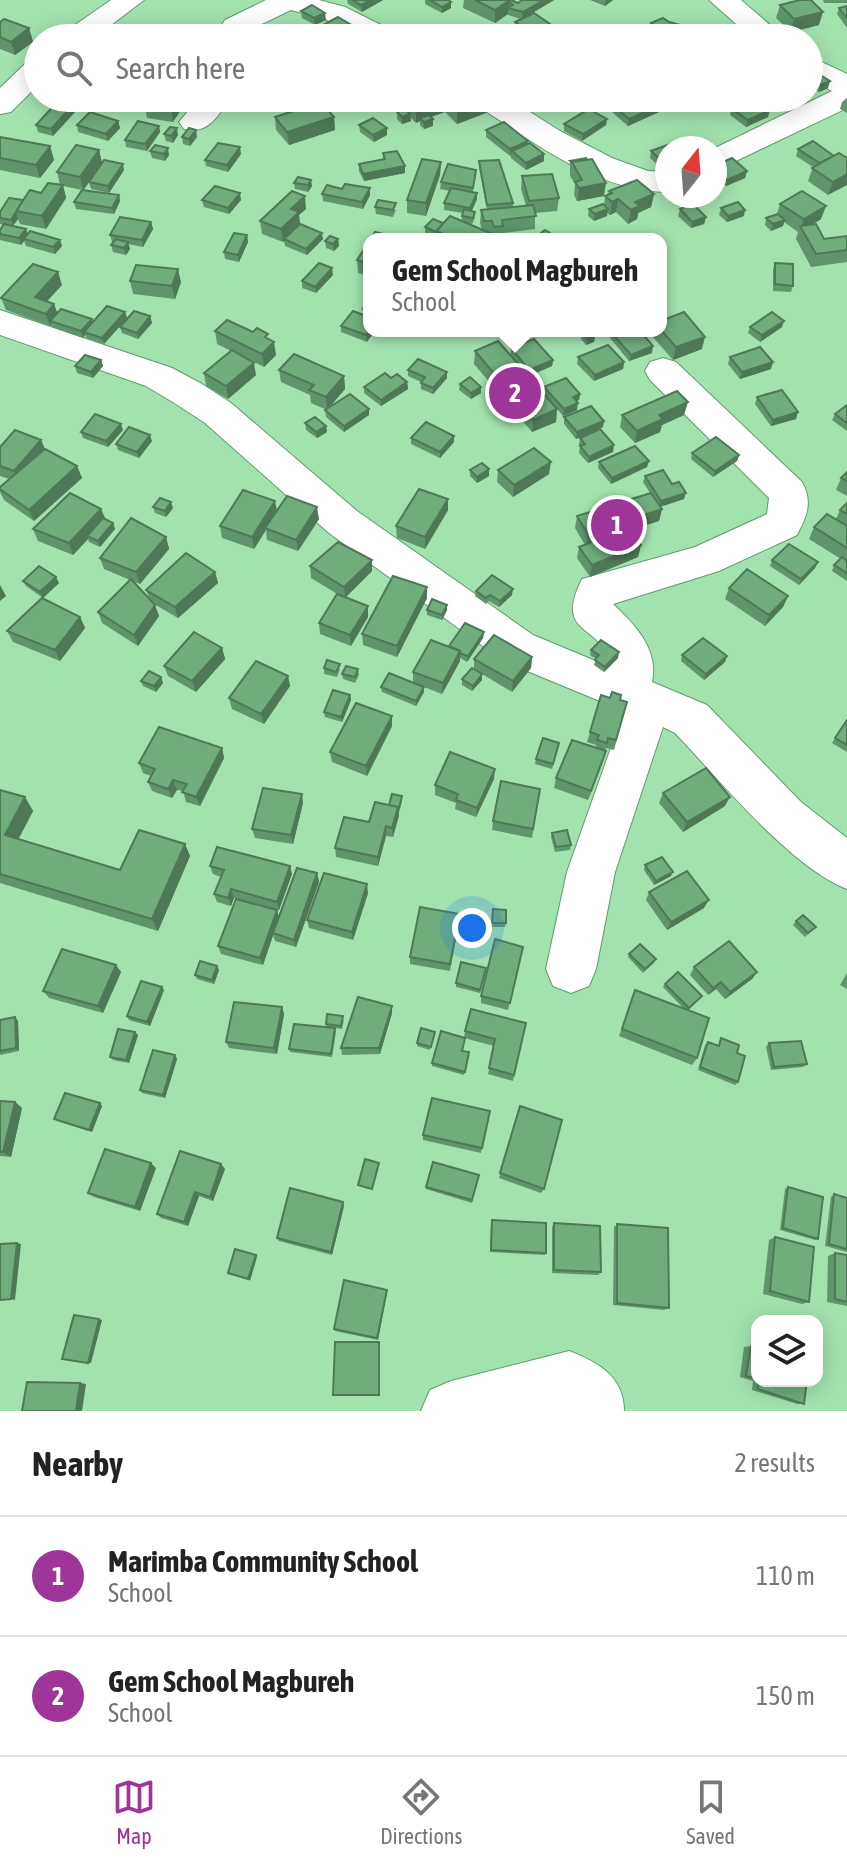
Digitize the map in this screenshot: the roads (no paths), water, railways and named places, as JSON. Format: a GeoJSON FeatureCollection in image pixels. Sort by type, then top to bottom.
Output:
{"type":"FeatureCollection","features":[{"type":"Feature","properties":{"kind":"street"},"geometry":{"type":"LineString","coordinates":[[95,24],[130,0]]}},
{"type":"Feature","properties":{"kind":"street"},"geometry":{"type":"LineString","coordinates":[[239,24],[287,0],[335,13],[357,24]]}},
{"type":"Feature","properties":{"kind":"street"},"geometry":{"type":"LineString","coordinates":[[723,0],[753,24]]}},
{"type":"Feature","properties":{"kind":"street"},"geometry":{"type":"LineString","coordinates":[[823,73],[847,87]]}},
{"type":"Feature","properties":{"kind":"street"},"geometry":{"type":"LineString","coordinates":[[0,105],[24,82]]}},
{"type":"Feature","properties":{"kind":"street"},"geometry":{"type":"LineString","coordinates":[[823,108],[847,96]]}},
{"type":"Feature","properties":{"kind":"street"},"geometry":{"type":"LineString","coordinates":[[195,122],[203,112]]}},
{"type":"Feature","properties":{"kind":"street"},"geometry":{"type":"LineString","coordinates":[[507,112],[535,132],[637,181],[655,182]]}},
{"type":"Feature","properties":{"kind":"street"},"geometry":{"type":"LineString","coordinates":[[727,155],[815,112]]}},
{"type":"Feature","properties":{"kind":"street"},"geometry":{"type":"LineString","coordinates":[[0,322],[159,377],[189,394],[218,413],[343,522],[518,648],[691,719],[785,817],[847,867]]}},
{"type":"Feature","properties":{"kind":"street"},"geometry":{"type":"LineString","coordinates":[[571,969],[591,872],[639,696],[629,647],[592,610],[597,591],[705,560],[783,524],[789,509],[788,493],[663,371]]}},
{"type":"Feature","properties":{"kind":"street"},"geometry":{"type":"LineString","coordinates":[[451,1411],[569,1380],[584,1387],[596,1408]]}},
{"type":"Feature","properties":{"kind":"place","name":"Gem School Magbureh"},"geometry":{"type":"Point","coordinates":[515,393]}},
{"type":"Feature","properties":{"kind":"place","name":"Marimba Community School"},"geometry":{"type":"Point","coordinates":[617,525]}}]}
